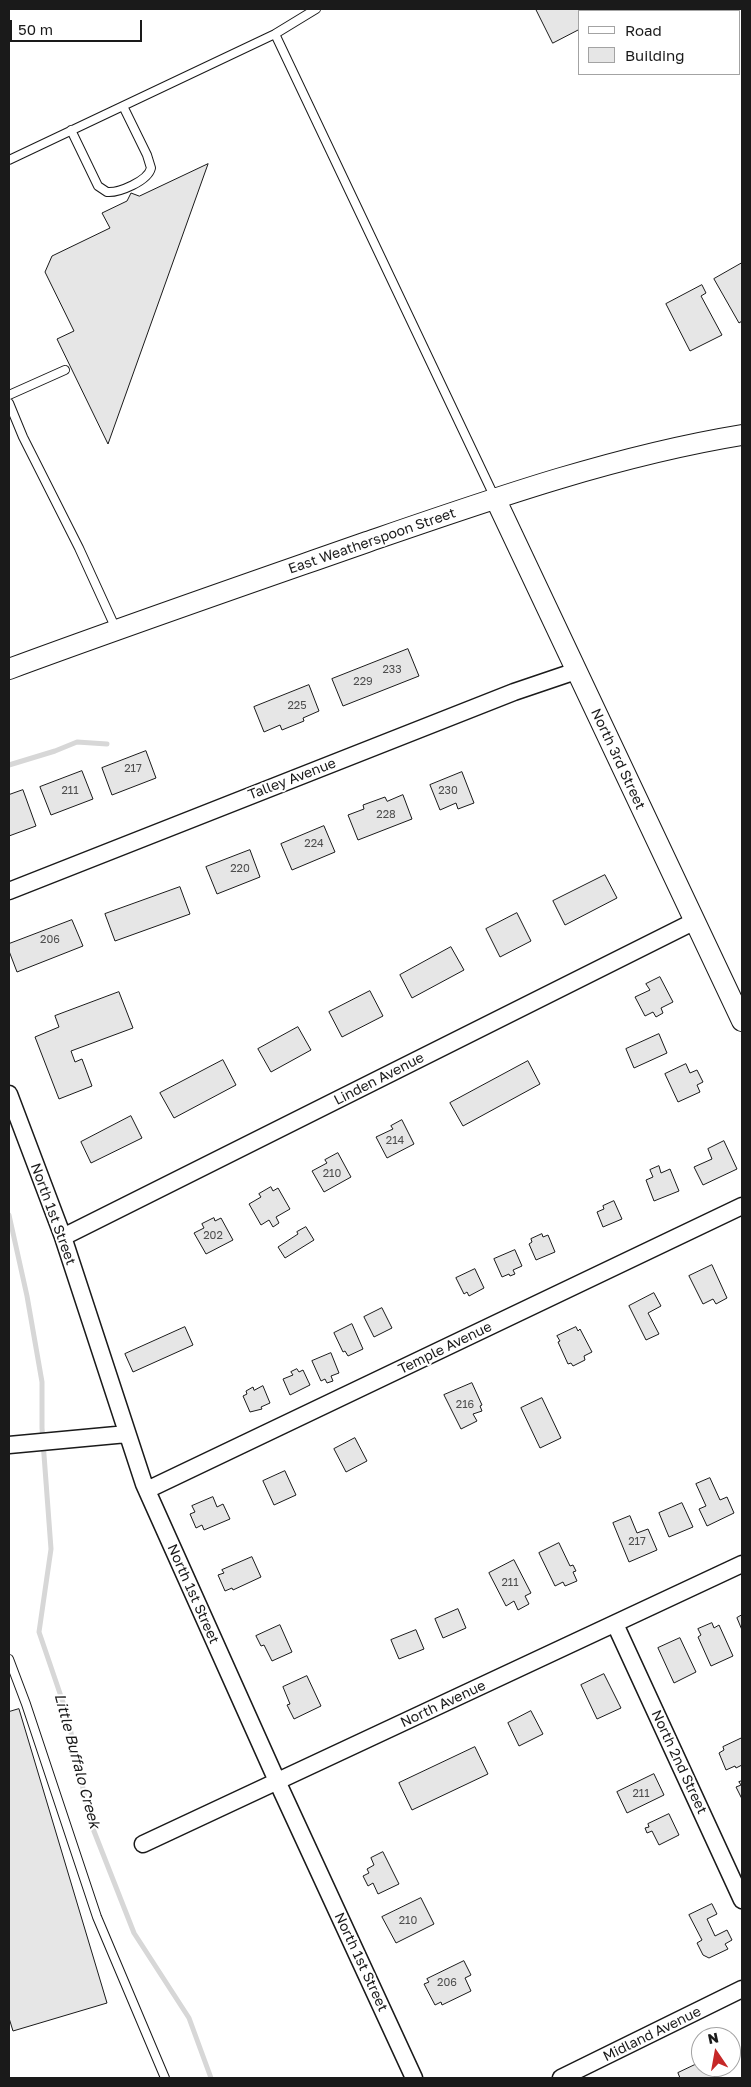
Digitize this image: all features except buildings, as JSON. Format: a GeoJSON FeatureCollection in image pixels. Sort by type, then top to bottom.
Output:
{"type":"FeatureCollection","features":[{"type":"Feature","properties":{"kind":"street","name":"East Weatherspoon Street"},"geometry":{"type":"LineString","coordinates":[[9,669],[116,629],[495,498],[573,474],[704,441],[742,435]]}},
{"type":"Feature","properties":{"kind":"street","name":"North 3rd Street"},"geometry":{"type":"LineString","coordinates":[[495,498],[742,1021]]}},
{"type":"Feature","properties":{"kind":"street","name":"Talley Avenue"},"geometry":{"type":"LineString","coordinates":[[9,891],[514,692],[576,670]]}},
{"type":"Feature","properties":{"kind":"street","name":"Linden Avenue"},"geometry":{"type":"LineString","coordinates":[[63,1237],[695,921]]}},
{"type":"Feature","properties":{"kind":"street","name":"North 1st Street"},"geometry":{"type":"LineString","coordinates":[[9,1094],[63,1237],[147,1490],[277,1781],[414,2078]]}},
{"type":"Feature","properties":{"kind":"street","name":"Temple Avenue"},"geometry":{"type":"LineString","coordinates":[[147,1490],[742,1206]]}},
{"type":"Feature","properties":{"kind":"street"},"geometry":{"type":"LineString","coordinates":[[9,1445],[51,1443],[127,1434]]}},
{"type":"Feature","properties":{"kind":"street","name":"North Avenue"},"geometry":{"type":"LineString","coordinates":[[143,1844],[742,1564]]}},
{"type":"Feature","properties":{"kind":"street","name":"North 2nd Street"},"geometry":{"type":"LineString","coordinates":[[615,1624],[742,1900]]}},
{"type":"Feature","properties":{"kind":"street","name":"Midland Avenue"},"geometry":{"type":"LineString","coordinates":[[561,2078],[742,1989]]}},
{"type":"Feature","properties":{"kind":"lane"},"geometry":{"type":"LineString","coordinates":[[9,160],[275,34],[316,9]]}},
{"type":"Feature","properties":{"kind":"lane"},"geometry":{"type":"LineString","coordinates":[[275,34],[495,498]]}},
{"type":"Feature","properties":{"kind":"lane"},"geometry":{"type":"LineString","coordinates":[[71,130],[98,186],[107,192],[120,191],[147,177],[151,168],[147,155],[123,106]]}},
{"type":"Feature","properties":{"kind":"lane"},"geometry":{"type":"LineString","coordinates":[[9,395],[65,370]]}},
{"type":"Feature","properties":{"kind":"lane"},"geometry":{"type":"LineString","coordinates":[[9,403],[23,437],[80,548],[116,629]]}},
{"type":"Feature","properties":{"kind":"lane"},"geometry":{"type":"LineString","coordinates":[[9,1659],[101,1926],[165,2078]]}},
{"type":"Feature","properties":{"kind":"waterway"},"geometry":{"type":"LineString","coordinates":[[9,765],[77,742],[107,744]]}},
{"type":"Feature","properties":{"kind":"waterway","name":"Little Buffalo Creek"},"geometry":{"type":"LineString","coordinates":[[9,1215],[27,1296],[42,1382],[42,1428],[51,1549],[39,1632],[67,1714],[90,1821],[134,1933],[189,2018],[211,2078]]}}]}
